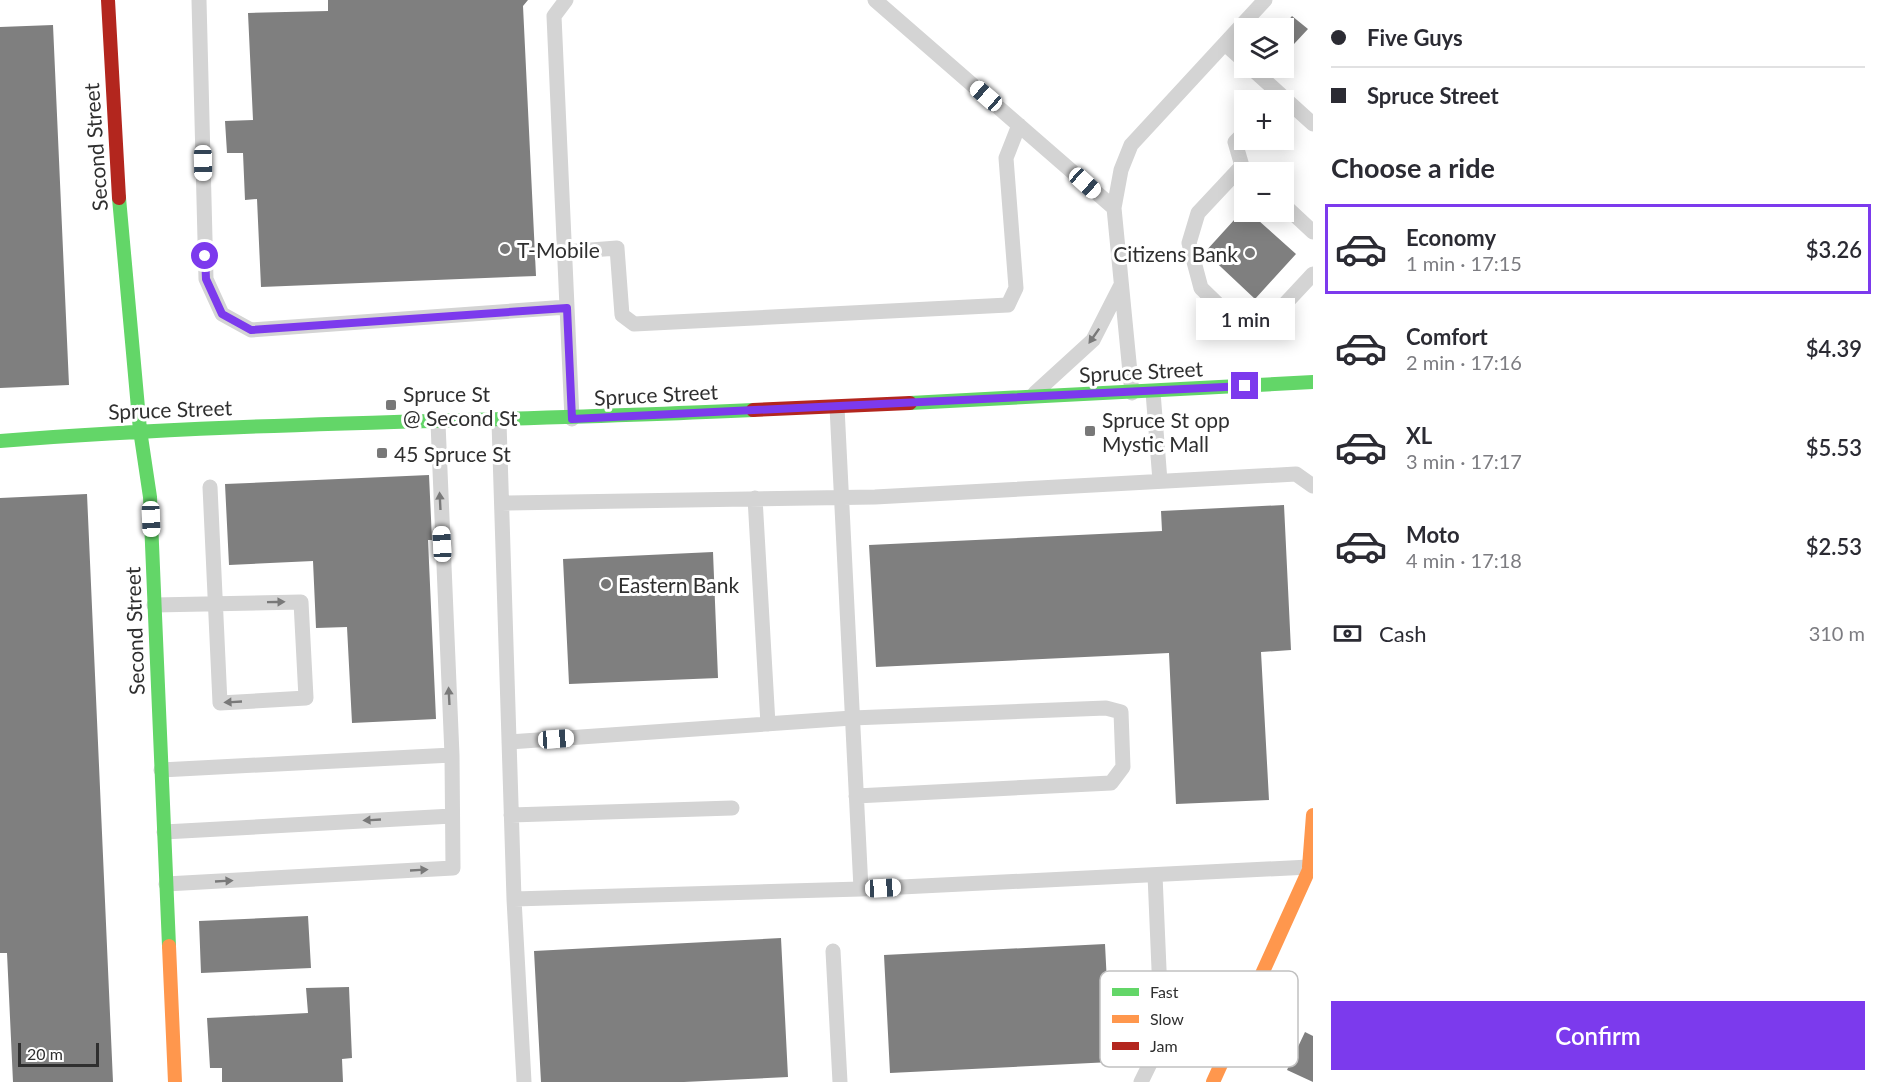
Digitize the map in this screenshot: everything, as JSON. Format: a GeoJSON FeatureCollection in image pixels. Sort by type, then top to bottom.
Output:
{"type":"FeatureCollection","features":[{"type":"Feature","properties":{"kind":"main road","name":"Second Street"},"geometry":{"type":"LineString","coordinates":[[108,0],[115,158],[140,430],[150,497],[175,1082]]}},
{"type":"Feature","properties":{"kind":"main road","name":"Spruce Street"},"geometry":{"type":"LineString","coordinates":[[0,441],[140,430],[499,422],[1153,392],[1313,382]]}},
{"type":"Feature","properties":{"kind":"main road"},"geometry":{"type":"LineString","coordinates":[[1263,971],[1311,864],[1313,815]]}},
{"type":"Feature","properties":{"kind":"main road"},"geometry":{"type":"LineString","coordinates":[[1213,1082],[1220,1067]]}},
{"type":"Feature","properties":{"kind":"lane"},"geometry":{"type":"LineString","coordinates":[[199,0],[206,279],[222,314],[251,330],[567,308]]}},
{"type":"Feature","properties":{"kind":"lane"},"geometry":{"type":"LineString","coordinates":[[566,0],[554,16],[572,419]]}},
{"type":"Feature","properties":{"kind":"lane"},"geometry":{"type":"LineString","coordinates":[[875,0],[1114,208]]}},
{"type":"Feature","properties":{"kind":"lane"},"geometry":{"type":"LineString","coordinates":[[1132,393],[1114,208],[1121,170],[1131,145],[1265,0]]}},
{"type":"Feature","properties":{"kind":"lane"},"geometry":{"type":"LineString","coordinates":[[1225,44],[1234,52]]}},
{"type":"Feature","properties":{"kind":"lane"},"geometry":{"type":"LineString","coordinates":[[1260,78],[1271,90]]}},
{"type":"Feature","properties":{"kind":"lane"},"geometry":{"type":"LineString","coordinates":[[1294,109],[1313,124]]}},
{"type":"Feature","properties":{"kind":"lane"},"geometry":{"type":"LineString","coordinates":[[565,252],[617,248],[622,315],[634,324],[1008,305],[1016,288],[1006,158],[1019,125]]}},
{"type":"Feature","properties":{"kind":"lane"},"geometry":{"type":"LineString","coordinates":[[1234,179],[1198,213],[1189,243],[1201,288],[1235,321],[1268,322],[1313,274]]}},
{"type":"Feature","properties":{"kind":"lane"},"geometry":{"type":"LineString","coordinates":[[1294,214],[1313,232]]}},
{"type":"Feature","properties":{"kind":"lane"},"geometry":{"type":"LineString","coordinates":[[1029,398],[1093,340],[1122,284]]}},
{"type":"Feature","properties":{"kind":"lane"},"geometry":{"type":"LineString","coordinates":[[1153,392],[1160,481]]}},
{"type":"Feature","properties":{"kind":"lane"},"geometry":{"type":"LineString","coordinates":[[837,407],[861,889]]}},
{"type":"Feature","properties":{"kind":"lane"},"geometry":{"type":"LineString","coordinates":[[499,422],[514,899],[524,1082]]}},
{"type":"Feature","properties":{"kind":"lane"},"geometry":{"type":"LineString","coordinates":[[166,884],[453,868],[452,755],[438,423]]}},
{"type":"Feature","properties":{"kind":"lane"},"geometry":{"type":"LineString","coordinates":[[502,503],[841,497],[1296,474],[1313,486]]}},
{"type":"Feature","properties":{"kind":"lane"},"geometry":{"type":"LineString","coordinates":[[154,605],[217,603],[301,602],[306,698],[220,703],[217,603],[210,487]]}},
{"type":"Feature","properties":{"kind":"lane"},"geometry":{"type":"LineString","coordinates":[[755,498],[768,724]]}},
{"type":"Feature","properties":{"kind":"lane"},"geometry":{"type":"LineString","coordinates":[[509,742],[852,718],[1106,708],[1121,712],[1123,767],[1111,783],[856,796]]}},
{"type":"Feature","properties":{"kind":"lane"},"geometry":{"type":"LineString","coordinates":[[161,770],[452,755]]}},
{"type":"Feature","properties":{"kind":"lane"},"geometry":{"type":"LineString","coordinates":[[511,815],[732,808]]}},
{"type":"Feature","properties":{"kind":"lane"},"geometry":{"type":"LineString","coordinates":[[164,832],[452,816]]}},
{"type":"Feature","properties":{"kind":"lane"},"geometry":{"type":"LineString","coordinates":[[514,899],[861,889],[1155,875],[1311,864]]}},
{"type":"Feature","properties":{"kind":"lane"},"geometry":{"type":"LineString","coordinates":[[1155,875],[1159,971]]}},
{"type":"Feature","properties":{"kind":"lane"},"geometry":{"type":"LineString","coordinates":[[833,951],[840,1082]]}},
{"type":"Feature","properties":{"kind":"lane"},"geometry":{"type":"LineString","coordinates":[[1141,1082],[1148,1067]]}},
{"type":"Feature","properties":{"kind":"building"},"geometry":{"type":"Polygon","coordinates":[[[328,0],[528,0],[523,6],[536,276],[261,287],[257,199],[245,200],[243,153],[227,153],[225,121],[253,120],[248,13],[328,11],[328,0]]]}},
{"type":"Feature","properties":{"kind":"building"},"geometry":{"type":"Polygon","coordinates":[[[1292,16],[1308,29],[1294,44],[1294,18],[1290,18],[1292,16]]]}},
{"type":"Feature","properties":{"kind":"building"},"geometry":{"type":"Polygon","coordinates":[[[53,25],[69,385],[0,388],[0,27],[53,25]]]}},
{"type":"Feature","properties":{"kind":"building","name":"Citizens Bank"},"geometry":{"type":"Polygon","coordinates":[[[1234,220],[1234,222],[1260,222],[1296,254],[1255,299],[1205,252],[1234,220]]]}},
{"type":"Feature","properties":{"kind":"building"},"geometry":{"type":"Polygon","coordinates":[[[429,475],[432,540],[428,540],[436,719],[352,723],[347,627],[316,628],[313,561],[229,565],[225,484],[429,475]]]}},
{"type":"Feature","properties":{"kind":"building"},"geometry":{"type":"Polygon","coordinates":[[[87,494],[113,1082],[13,1082],[7,953],[0,953],[0,498],[87,494]]]}},
{"type":"Feature","properties":{"kind":"building"},"geometry":{"type":"Polygon","coordinates":[[[1284,505],[1291,650],[1261,652],[1269,800],[1176,804],[1169,653],[876,667],[869,545],[1162,531],[1161,511],[1284,505]]]}},
{"type":"Feature","properties":{"kind":"building"},"geometry":{"type":"Polygon","coordinates":[[[713,552],[718,678],[569,684],[563,559],[713,552]]]}},
{"type":"Feature","properties":{"kind":"building"},"geometry":{"type":"Polygon","coordinates":[[[308,916],[311,968],[201,973],[199,921],[308,916]]]}},
{"type":"Feature","properties":{"kind":"building"},"geometry":{"type":"Polygon","coordinates":[[[781,938],[788,1077],[684,1082],[541,1082],[534,951],[781,938]]]}},
{"type":"Feature","properties":{"kind":"building"},"geometry":{"type":"Polygon","coordinates":[[[1105,944],[1106,971],[1100,971],[1100,1063],[890,1073],[884,955],[1105,944]]]}},
{"type":"Feature","properties":{"kind":"building"},"geometry":{"type":"Polygon","coordinates":[[[349,987],[352,1058],[342,1059],[343,1082],[222,1082],[222,1068],[210,1068],[207,1018],[308,1013],[306,988],[349,987]]]}},
{"type":"Feature","properties":{"kind":"building"},"geometry":{"type":"Polygon","coordinates":[[[1305,1032],[1313,1036],[1313,1082],[1287,1070],[1288,1067],[1298,1067],[1298,1047],[1305,1032]]]}},
{"type":"Feature","properties":{"kind":"traffic: fast"},"geometry":{"type":"LineString","coordinates":[[119,198],[140,430],[150,497],[169,946]]}},
{"type":"Feature","properties":{"kind":"traffic: fast"},"geometry":{"type":"LineString","coordinates":[[910,403],[1313,382]]}},
{"type":"Feature","properties":{"kind":"traffic: fast"},"geometry":{"type":"LineString","coordinates":[[0,441],[188,429],[753,410]]}},
{"type":"Feature","properties":{"kind":"traffic: slow"},"geometry":{"type":"LineString","coordinates":[[1309,867],[1313,815]]}},
{"type":"Feature","properties":{"kind":"traffic: slow"},"geometry":{"type":"LineString","coordinates":[[1263,971],[1313,861]]}},
{"type":"Feature","properties":{"kind":"traffic: slow"},"geometry":{"type":"LineString","coordinates":[[169,946],[175,1082]]}},
{"type":"Feature","properties":{"kind":"traffic: slow"},"geometry":{"type":"LineString","coordinates":[[1213,1082],[1220,1067]]}},
{"type":"Feature","properties":{"kind":"traffic: jam"},"geometry":{"type":"LineString","coordinates":[[108,0],[119,198]]}},
{"type":"Feature","properties":{"kind":"traffic: jam"},"geometry":{"type":"LineString","coordinates":[[753,410],[910,403]]}},
{"type":"Feature","properties":{"kind":"place","name":"T-Mobile"},"geometry":{"type":"Point","coordinates":[505,249]}},
{"type":"Feature","properties":{"kind":"place","name":"Citizens Bank"},"geometry":{"type":"Point","coordinates":[1250,253]}},
{"type":"Feature","properties":{"kind":"place","name":"Spruce St @ Second St"},"geometry":{"type":"Point","coordinates":[391,405]}},
{"type":"Feature","properties":{"kind":"place","name":"Spruce St opp Mystic Mall"},"geometry":{"type":"Point","coordinates":[1090,431]}},
{"type":"Feature","properties":{"kind":"place","name":"45 Spruce St"},"geometry":{"type":"Point","coordinates":[382,453]}},
{"type":"Feature","properties":{"kind":"place","name":"Eastern Bank"},"geometry":{"type":"Point","coordinates":[606,584]}},
{"type":"Feature","properties":{"kind":"route"},"geometry":{"type":"LineString","coordinates":[[205,256],[206,279],[222,314],[251,330],[567,308],[572,419],[1245,386]]}}]}
